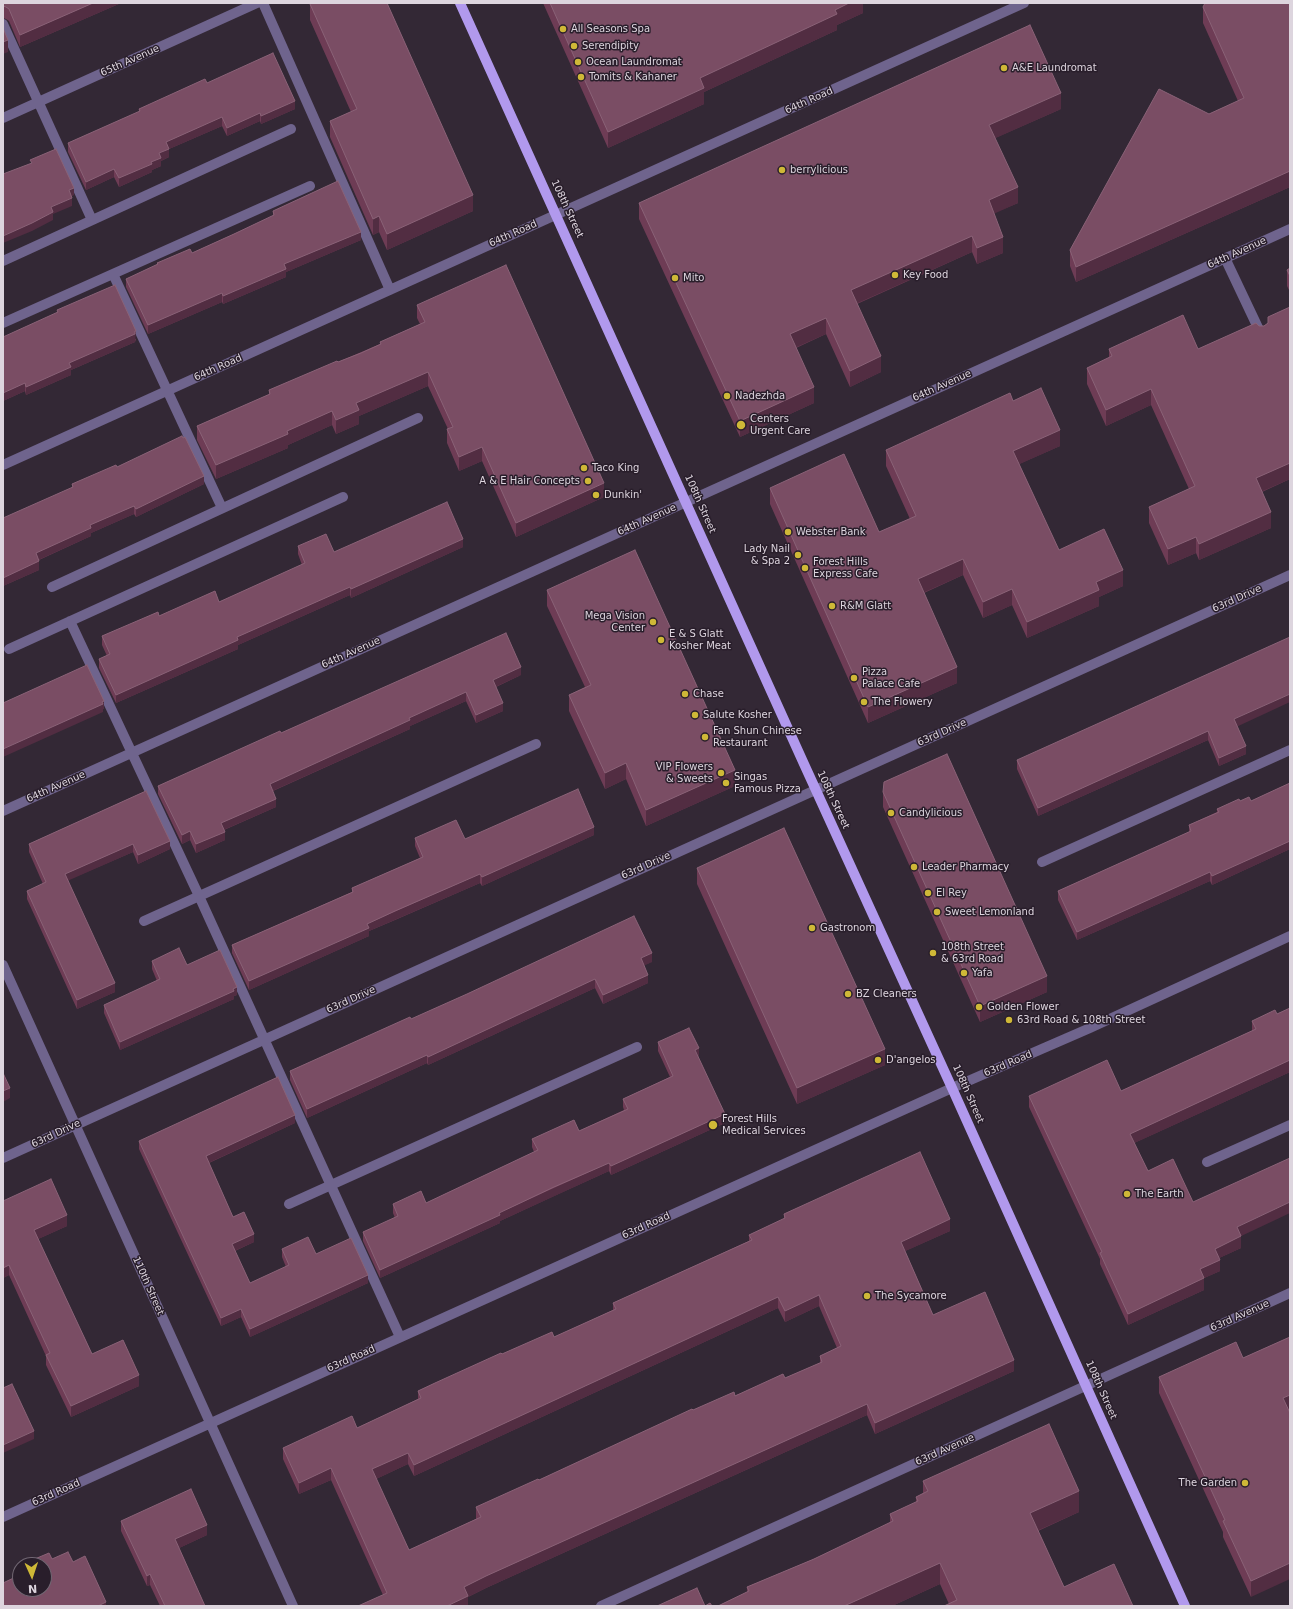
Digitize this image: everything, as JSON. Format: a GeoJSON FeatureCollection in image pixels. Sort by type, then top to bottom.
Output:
{"type":"FeatureCollection","features":[{"type":"Feature","properties":{"kind":"main road","name":"108th Street"},"geometry":{"type":"LineString","coordinates":[[460,3],[1185,1606]]}},
{"type":"Feature","properties":{"kind":"street","name":"65th Avenue"},"geometry":{"type":"LineString","coordinates":[[3,118],[257,3]]}},
{"type":"Feature","properties":{"kind":"street"},"geometry":{"type":"LineString","coordinates":[[263,3],[390,290]]}},
{"type":"Feature","properties":{"kind":"street","name":"64th Road"},"geometry":{"type":"LineString","coordinates":[[3,465],[1024,3]]}},
{"type":"Feature","properties":{"kind":"street"},"geometry":{"type":"LineString","coordinates":[[3,24],[92,220]]}},
{"type":"Feature","properties":{"kind":"street"},"geometry":{"type":"LineString","coordinates":[[3,261],[291,129]]}},
{"type":"Feature","properties":{"kind":"street"},"geometry":{"type":"LineString","coordinates":[[3,323],[310,186]]}},
{"type":"Feature","properties":{"kind":"street","name":"64th Avenue"},"geometry":{"type":"LineString","coordinates":[[3,811],[1290,228]]}},
{"type":"Feature","properties":{"kind":"street"},"geometry":{"type":"LineString","coordinates":[[1225,258],[1262,336]]}},
{"type":"Feature","properties":{"kind":"street"},"geometry":{"type":"LineString","coordinates":[[113,274],[222,508]]}},
{"type":"Feature","properties":{"kind":"street"},"geometry":{"type":"LineString","coordinates":[[52,587],[418,418]]}},
{"type":"Feature","properties":{"kind":"street"},"geometry":{"type":"LineString","coordinates":[[9,649],[343,497]]}},
{"type":"Feature","properties":{"kind":"street","name":"63rd Drive"},"geometry":{"type":"LineString","coordinates":[[3,1158],[1290,575]]}},
{"type":"Feature","properties":{"kind":"street"},"geometry":{"type":"LineString","coordinates":[[70,621],[199,896],[400,1337]]}},
{"type":"Feature","properties":{"kind":"street"},"geometry":{"type":"LineString","coordinates":[[144,921],[536,744]]}},
{"type":"Feature","properties":{"kind":"street"},"geometry":{"type":"LineString","coordinates":[[1042,862],[1290,750]]}},
{"type":"Feature","properties":{"kind":"street","name":"63rd Road"},"geometry":{"type":"LineString","coordinates":[[3,1517],[952,1088],[1090,1028],[1290,936]]}},
{"type":"Feature","properties":{"kind":"street","name":"110th Street"},"geometry":{"type":"LineString","coordinates":[[3,965],[293,1606]]}},
{"type":"Feature","properties":{"kind":"street"},"geometry":{"type":"LineString","coordinates":[[289,1204],[637,1047]]}},
{"type":"Feature","properties":{"kind":"street"},"geometry":{"type":"LineString","coordinates":[[1207,1162],[1290,1125]]}},
{"type":"Feature","properties":{"kind":"street","name":"63rd Avenue"},"geometry":{"type":"LineString","coordinates":[[601,1606],[1290,1293]]}},
{"type":"Feature","properties":{"kind":"building"},"geometry":{"type":"Polygon","coordinates":[[[3,3],[93,3],[20,35],[9,9],[3,6],[3,3]]]}},
{"type":"Feature","properties":{"kind":"building"},"geometry":{"type":"Polygon","coordinates":[[[387,3],[473,195],[387,234],[379,216],[373,219],[330,121],[357,109],[310,4],[387,3]]]}},
{"type":"Feature","properties":{"kind":"building"},"geometry":{"type":"Polygon","coordinates":[[[550,3],[849,3],[835,10],[837,14],[700,78],[704,88],[608,132],[550,3]]]}},
{"type":"Feature","properties":{"kind":"building"},"geometry":{"type":"Polygon","coordinates":[[[1205,3],[1290,3],[1290,171],[1076,267],[1070,250],[1159,89],[1209,114],[1244,98],[1203,7],[1205,3]]]}},
{"type":"Feature","properties":{"kind":"building"},"geometry":{"type":"Polygon","coordinates":[[[1030,25],[1061,93],[989,125],[1018,187],[989,200],[1003,237],[977,248],[972,236],[851,290],[881,356],[850,371],[826,318],[790,334],[814,387],[740,421],[639,203],[1030,25]]]}},
{"type":"Feature","properties":{"kind":"building"},"geometry":{"type":"Polygon","coordinates":[[[3,28],[8,40],[3,42],[3,28]]]}},
{"type":"Feature","properties":{"kind":"building"},"geometry":{"type":"Polygon","coordinates":[[[273,53],[295,101],[261,116],[260,113],[227,128],[222,117],[166,142],[169,149],[159,153],[161,158],[151,162],[152,164],[119,178],[114,169],[86,182],[68,143],[140,111],[139,109],[205,79],[207,83],[273,53]]]}},
{"type":"Feature","properties":{"kind":"building"},"geometry":{"type":"Polygon","coordinates":[[[56,149],[74,188],[69,190],[72,198],[51,207],[53,212],[3,236],[3,174],[32,163],[30,160],[56,149]]]}},
{"type":"Feature","properties":{"kind":"building"},"geometry":{"type":"Polygon","coordinates":[[[338,181],[361,232],[284,264],[286,269],[223,296],[222,293],[148,325],[126,279],[158,264],[157,263],[190,249],[192,253],[234,234],[274,215],[273,211],[338,181]]]}},
{"type":"Feature","properties":{"kind":"building"},"geometry":{"type":"Polygon","coordinates":[[[506,265],[604,483],[516,523],[482,447],[459,457],[447,429],[453,427],[428,372],[356,403],[359,410],[336,420],[332,411],[287,431],[288,434],[216,465],[197,426],[270,394],[269,390],[337,361],[338,362],[361,353],[381,344],[380,342],[425,322],[417,305],[506,265]]]}},
{"type":"Feature","properties":{"kind":"building"},"geometry":{"type":"Polygon","coordinates":[[[1290,268],[1290,276],[1287,270],[1290,268]]]}},
{"type":"Feature","properties":{"kind":"building"},"geometry":{"type":"Polygon","coordinates":[[[115,285],[136,331],[135,334],[69,363],[71,367],[26,387],[25,383],[3,393],[3,337],[58,312],[57,310],[115,285]]]}},
{"type":"Feature","properties":{"kind":"building"},"geometry":{"type":"Polygon","coordinates":[[[1290,307],[1290,463],[1256,478],[1271,512],[1199,544],[1196,537],[1168,549],[1149,507],[1195,486],[1151,389],[1106,410],[1087,368],[1112,356],[1109,349],[1183,315],[1198,349],[1256,323],[1259,326],[1264,326],[1268,323],[1268,317],[1290,307]]]}},
{"type":"Feature","properties":{"kind":"building"},"geometry":{"type":"Polygon","coordinates":[[[1041,388],[1060,430],[1013,451],[1059,550],[1104,529],[1123,570],[1096,582],[1099,590],[1027,622],[1012,589],[983,602],[963,559],[918,579],[957,667],[868,707],[770,488],[844,454],[879,532],[916,516],[886,450],[1010,393],[1013,401],[1041,388]]]}},
{"type":"Feature","properties":{"kind":"building"},"geometry":{"type":"Polygon","coordinates":[[[182,436],[183,438],[185,437],[204,476],[136,509],[134,506],[90,525],[91,528],[36,553],[39,561],[3,578],[3,518],[73,487],[72,484],[116,465],[117,467],[182,436]]]}},
{"type":"Feature","properties":{"kind":"building"},"geometry":{"type":"Polygon","coordinates":[[[447,502],[463,539],[351,589],[350,587],[237,637],[238,640],[116,695],[99,659],[110,654],[102,636],[158,612],[159,616],[215,591],[219,602],[305,563],[298,546],[326,534],[334,552],[447,502]]]}},
{"type":"Feature","properties":{"kind":"building"},"geometry":{"type":"Polygon","coordinates":[[[635,550],[735,770],[646,810],[626,763],[605,773],[569,695],[591,685],[547,590],[635,550]]]}},
{"type":"Feature","properties":{"kind":"building"},"geometry":{"type":"Polygon","coordinates":[[[506,633],[521,667],[493,680],[503,703],[476,715],[466,692],[409,718],[410,720],[270,784],[276,799],[221,823],[225,832],[196,844],[190,831],[182,835],[158,786],[280,731],[281,733],[506,633]]]}},
{"type":"Feature","properties":{"kind":"building"},"geometry":{"type":"Polygon","coordinates":[[[1290,637],[1290,694],[1234,719],[1246,746],[1219,758],[1208,731],[1038,808],[1017,760],[1290,637]]]}},
{"type":"Feature","properties":{"kind":"building"},"geometry":{"type":"Polygon","coordinates":[[[87,665],[104,701],[102,702],[103,704],[3,749],[3,703],[87,665]]]}},
{"type":"Feature","properties":{"kind":"building"},"geometry":{"type":"Polygon","coordinates":[[[947,754],[1047,976],[980,1006],[883,792],[884,782],[947,754]]]}},
{"type":"Feature","properties":{"kind":"building"},"geometry":{"type":"Polygon","coordinates":[[[1290,783],[1290,841],[1212,876],[1210,872],[1077,932],[1058,891],[1191,831],[1189,825],[1219,812],[1217,809],[1239,799],[1240,801],[1249,797],[1251,801],[1290,783]]]}},
{"type":"Feature","properties":{"kind":"building"},"geometry":{"type":"Polygon","coordinates":[[[578,789],[594,827],[482,877],[480,874],[395,911],[367,924],[369,928],[249,981],[232,945],[353,892],[352,888],[423,857],[415,838],[456,820],[465,839],[578,789]]]}},
{"type":"Feature","properties":{"kind":"building"},"geometry":{"type":"Polygon","coordinates":[[[146,791],[170,841],[138,855],[133,844],[65,874],[115,983],[77,1000],[27,891],[46,882],[29,844],[146,791]]]}},
{"type":"Feature","properties":{"kind":"building"},"geometry":{"type":"Polygon","coordinates":[[[784,828],[885,1049],[797,1088],[697,868],[784,828]]]}},
{"type":"Feature","properties":{"kind":"building"},"geometry":{"type":"Polygon","coordinates":[[[634,916],[652,953],[641,958],[648,975],[603,995],[595,979],[428,1057],[427,1055],[307,1109],[290,1071],[410,1017],[411,1019],[467,994],[634,916]]]}},
{"type":"Feature","properties":{"kind":"building"},"geometry":{"type":"Polygon","coordinates":[[[179,948],[187,965],[220,950],[237,987],[233,989],[234,991],[120,1042],[104,1005],[160,979],[152,961],[179,948]]]}},
{"type":"Feature","properties":{"kind":"building"},"geometry":{"type":"Polygon","coordinates":[[[1290,1008],[1290,1060],[1130,1134],[1148,1171],[1173,1159],[1193,1202],[1290,1158],[1290,1202],[1237,1227],[1241,1236],[1215,1249],[1220,1260],[1200,1269],[1204,1278],[1128,1314],[1100,1253],[1102,1252],[1029,1096],[1107,1060],[1121,1091],[1256,1029],[1252,1021],[1275,1010],[1277,1014],[1290,1008]]]}},
{"type":"Feature","properties":{"kind":"building"},"geometry":{"type":"Polygon","coordinates":[[[689,1028],[699,1048],[695,1050],[725,1114],[611,1166],[609,1163],[554,1187],[499,1213],[500,1215],[380,1270],[363,1232],[398,1216],[393,1204],[421,1191],[426,1203],[538,1150],[532,1139],[574,1120],[579,1131],[628,1109],[623,1099],[673,1076],[658,1042],[689,1028]]]}},
{"type":"Feature","properties":{"kind":"building"},"geometry":{"type":"Polygon","coordinates":[[[3,1073],[10,1088],[3,1091],[3,1073]]]}},
{"type":"Feature","properties":{"kind":"building"},"geometry":{"type":"Polygon","coordinates":[[[278,1077],[295,1115],[206,1156],[233,1217],[244,1212],[254,1234],[232,1244],[250,1283],[289,1265],[282,1249],[308,1237],[316,1254],[351,1238],[368,1275],[250,1329],[241,1309],[221,1318],[139,1141],[278,1077]]]}},
{"type":"Feature","properties":{"kind":"building"},"geometry":{"type":"Polygon","coordinates":[[[920,1152],[950,1219],[901,1242],[933,1315],[985,1292],[1014,1360],[875,1423],[867,1404],[486,1576],[464,1587],[468,1596],[447,1606],[358,1606],[387,1593],[331,1468],[299,1483],[283,1448],[352,1416],[357,1428],[421,1398],[418,1391],[435,1383],[552,1332],[554,1337],[616,1309],[613,1303],[752,1240],[749,1235],[785,1218],[784,1214],[920,1152]],[[819,1295],[785,1311],[778,1297],[414,1465],[408,1453],[372,1469],[409,1550],[481,1517],[476,1507],[538,1479],[539,1480],[692,1409],[693,1410],[734,1392],[735,1396],[783,1374],[785,1378],[822,1362],[820,1356],[841,1346],[819,1295]]]}},
{"type":"Feature","properties":{"kind":"building"},"geometry":{"type":"Polygon","coordinates":[[[51,1179],[67,1215],[34,1230],[92,1354],[123,1340],[139,1375],[71,1406],[46,1355],[50,1353],[9,1265],[3,1268],[3,1201],[51,1179]]]}},
{"type":"Feature","properties":{"kind":"building","name":"The Garden"},"geometry":{"type":"Polygon","coordinates":[[[1290,1337],[1290,1395],[1283,1398],[1290,1413],[1290,1563],[1251,1581],[1223,1521],[1225,1520],[1159,1377],[1236,1342],[1243,1358],[1290,1337]]]}},
{"type":"Feature","properties":{"kind":"building"},"geometry":{"type":"Polygon","coordinates":[[[12,1384],[34,1431],[3,1445],[3,1388],[12,1384]]]}},
{"type":"Feature","properties":{"kind":"building"},"geometry":{"type":"Polygon","coordinates":[[[1049,1424],[1079,1491],[1030,1513],[1064,1587],[1114,1564],[1133,1606],[944,1606],[957,1600],[940,1563],[844,1606],[718,1606],[749,1591],[747,1587],[814,1559],[893,1521],[890,1514],[918,1501],[916,1497],[928,1491],[923,1481],[1049,1424]]]}},
{"type":"Feature","properties":{"kind":"building"},"geometry":{"type":"Polygon","coordinates":[[[191,1489],[207,1525],[175,1539],[205,1606],[165,1606],[150,1574],[147,1576],[121,1521],[191,1489]]]}},
{"type":"Feature","properties":{"kind":"building"},"geometry":{"type":"Polygon","coordinates":[[[68,1552],[73,1562],[85,1556],[106,1602],[98,1606],[3,1606],[3,1583],[12,1579],[12,1597],[52,1597],[52,1559],[68,1552]]]}},
{"type":"Feature","properties":{"kind":"building"},"geometry":{"type":"Polygon","coordinates":[[[49,1553],[51,1557],[40,1557],[49,1553]]]}},
{"type":"Feature","properties":{"kind":"building"},"geometry":{"type":"Polygon","coordinates":[[[697,1588],[705,1606],[657,1606],[697,1588]]]}},
{"type":"Feature","properties":{"kind":"building"},"geometry":{"type":"Polygon","coordinates":[[[710,1603],[712,1606],[705,1606],[710,1603]]]}},
{"type":"Feature","properties":{"kind":"place","name":"All Seasons Spa"},"geometry":{"type":"Point","coordinates":[563,29]}},
{"type":"Feature","properties":{"kind":"place","name":"Serendipity"},"geometry":{"type":"Point","coordinates":[574,46]}},
{"type":"Feature","properties":{"kind":"place","name":"Ocean Laundromat"},"geometry":{"type":"Point","coordinates":[578,62]}},
{"type":"Feature","properties":{"kind":"place","name":"A&E Laundromat"},"geometry":{"type":"Point","coordinates":[1004,68]}},
{"type":"Feature","properties":{"kind":"place","name":"Tomits & Kahaner"},"geometry":{"type":"Point","coordinates":[581,77]}},
{"type":"Feature","properties":{"kind":"place","name":"berrylicious"},"geometry":{"type":"Point","coordinates":[782,170]}},
{"type":"Feature","properties":{"kind":"place","name":"Key Food"},"geometry":{"type":"Point","coordinates":[895,275]}},
{"type":"Feature","properties":{"kind":"place","name":"Mito"},"geometry":{"type":"Point","coordinates":[675,278]}},
{"type":"Feature","properties":{"kind":"place","name":"Nadezhda"},"geometry":{"type":"Point","coordinates":[727,396]}},
{"type":"Feature","properties":{"kind":"place","name":"Centers Urgent Care"},"geometry":{"type":"Point","coordinates":[741,425]}},
{"type":"Feature","properties":{"kind":"place","name":"Taco King"},"geometry":{"type":"Point","coordinates":[584,468]}},
{"type":"Feature","properties":{"kind":"place","name":"A & E Hair Concepts"},"geometry":{"type":"Point","coordinates":[588,481]}},
{"type":"Feature","properties":{"kind":"place","name":"Dunkin'"},"geometry":{"type":"Point","coordinates":[596,495]}},
{"type":"Feature","properties":{"kind":"place","name":"Webster Bank"},"geometry":{"type":"Point","coordinates":[788,532]}},
{"type":"Feature","properties":{"kind":"place","name":"Lady Nail & Spa 2"},"geometry":{"type":"Point","coordinates":[798,555]}},
{"type":"Feature","properties":{"kind":"place","name":"Forest Hills Express Cafe"},"geometry":{"type":"Point","coordinates":[805,568]}},
{"type":"Feature","properties":{"kind":"place","name":"R&M Glatt"},"geometry":{"type":"Point","coordinates":[832,606]}},
{"type":"Feature","properties":{"kind":"place","name":"Mega Vision Center"},"geometry":{"type":"Point","coordinates":[653,622]}},
{"type":"Feature","properties":{"kind":"place","name":"E & S Glatt Kosher Meat"},"geometry":{"type":"Point","coordinates":[661,640]}},
{"type":"Feature","properties":{"kind":"place","name":"Pizza Palace Cafe"},"geometry":{"type":"Point","coordinates":[854,678]}},
{"type":"Feature","properties":{"kind":"place","name":"Chase"},"geometry":{"type":"Point","coordinates":[685,694]}},
{"type":"Feature","properties":{"kind":"place","name":"The Flowery"},"geometry":{"type":"Point","coordinates":[864,702]}},
{"type":"Feature","properties":{"kind":"place","name":"Salute Kosher"},"geometry":{"type":"Point","coordinates":[695,715]}},
{"type":"Feature","properties":{"kind":"place","name":"Fan Shun Chinese Restaurant"},"geometry":{"type":"Point","coordinates":[705,737]}},
{"type":"Feature","properties":{"kind":"place","name":"VIP Flowers & Sweets"},"geometry":{"type":"Point","coordinates":[721,773]}},
{"type":"Feature","properties":{"kind":"place","name":"Singas Famous Pizza"},"geometry":{"type":"Point","coordinates":[726,783]}},
{"type":"Feature","properties":{"kind":"place","name":"Candylicious"},"geometry":{"type":"Point","coordinates":[891,813]}},
{"type":"Feature","properties":{"kind":"place","name":"Leader Pharmacy"},"geometry":{"type":"Point","coordinates":[914,867]}},
{"type":"Feature","properties":{"kind":"place","name":"El Rey"},"geometry":{"type":"Point","coordinates":[928,893]}},
{"type":"Feature","properties":{"kind":"place","name":"Sweet Lemonland"},"geometry":{"type":"Point","coordinates":[937,912]}},
{"type":"Feature","properties":{"kind":"place","name":"Gastronom"},"geometry":{"type":"Point","coordinates":[812,928]}},
{"type":"Feature","properties":{"kind":"place","name":"108th Street & 63rd Road"},"geometry":{"type":"Point","coordinates":[933,953]}},
{"type":"Feature","properties":{"kind":"place","name":"Yafa"},"geometry":{"type":"Point","coordinates":[964,973]}},
{"type":"Feature","properties":{"kind":"place","name":"BZ Cleaners"},"geometry":{"type":"Point","coordinates":[848,994]}},
{"type":"Feature","properties":{"kind":"place","name":"Golden Flower"},"geometry":{"type":"Point","coordinates":[979,1007]}},
{"type":"Feature","properties":{"kind":"place","name":"63rd Road & 108th Street"},"geometry":{"type":"Point","coordinates":[1009,1020]}},
{"type":"Feature","properties":{"kind":"place","name":"D'angelos"},"geometry":{"type":"Point","coordinates":[878,1060]}},
{"type":"Feature","properties":{"kind":"place","name":"Forest Hills Medical Services"},"geometry":{"type":"Point","coordinates":[713,1125]}},
{"type":"Feature","properties":{"kind":"place","name":"The Earth"},"geometry":{"type":"Point","coordinates":[1127,1194]}},
{"type":"Feature","properties":{"kind":"place","name":"The Sycamore"},"geometry":{"type":"Point","coordinates":[867,1296]}},
{"type":"Feature","properties":{"kind":"place","name":"The Garden"},"geometry":{"type":"Point","coordinates":[1245,1483]}}]}
